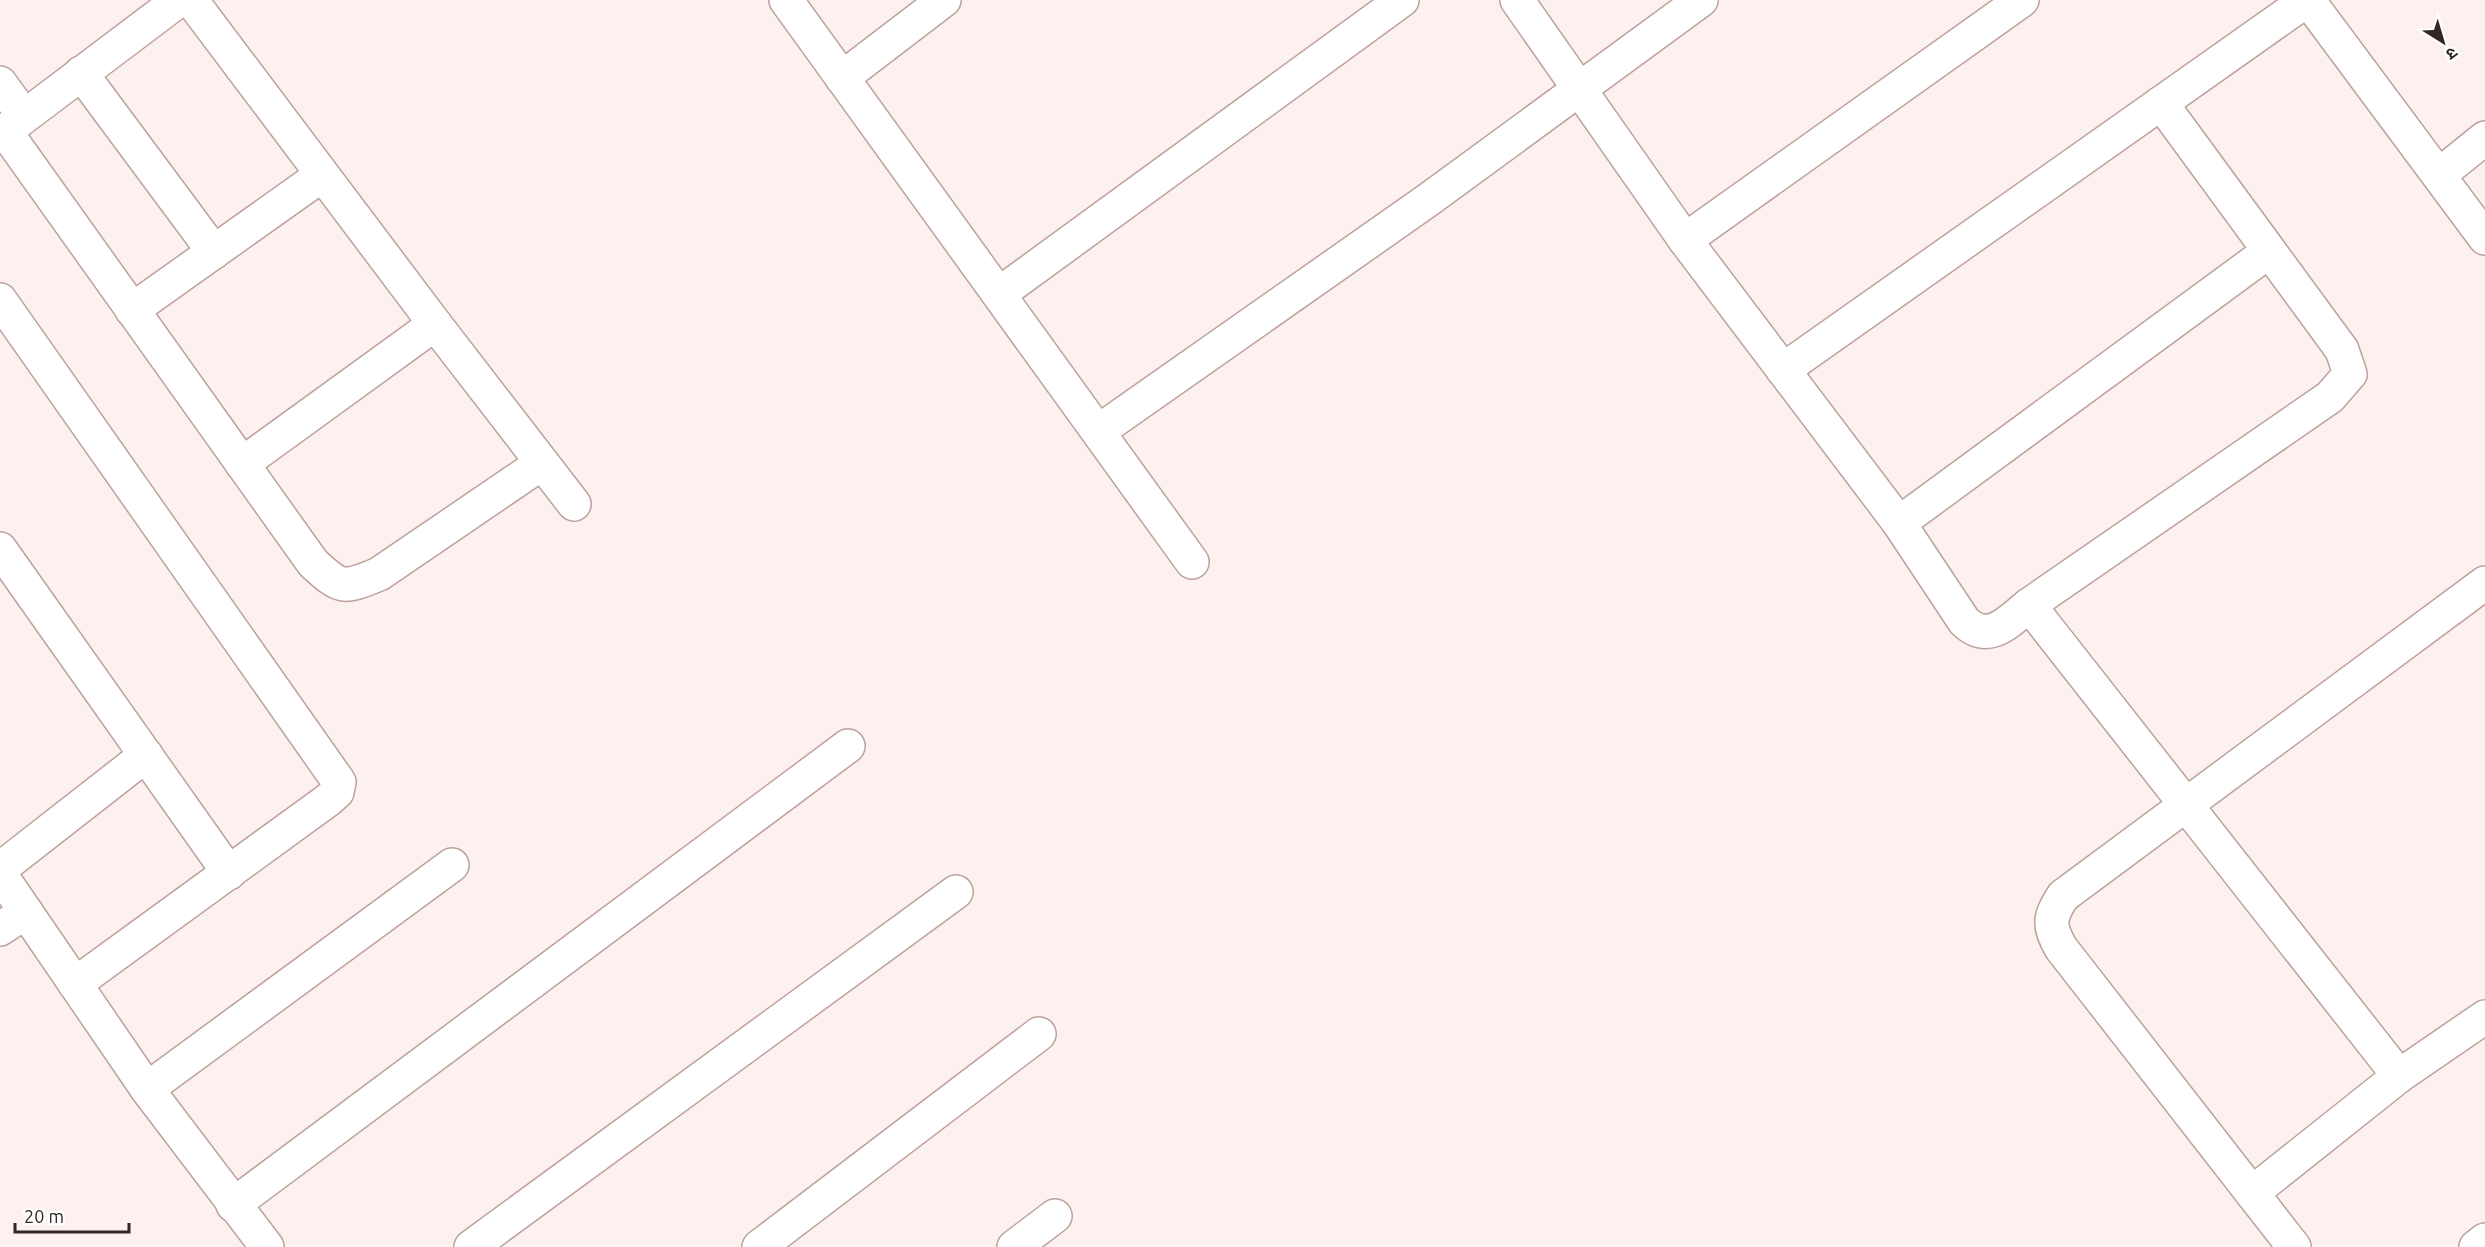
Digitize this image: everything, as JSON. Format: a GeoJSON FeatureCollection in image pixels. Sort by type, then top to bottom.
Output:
{"type":"FeatureCollection","features":[{"type":"Feature","properties":{"kind":"street"},"geometry":{"type":"LineString","coordinates":[[10,128],[179,0]]}},
{"type":"Feature","properties":{"kind":"street"},"geometry":{"type":"LineString","coordinates":[[190,0],[574,504]]}},
{"type":"Feature","properties":{"kind":"street"},"geometry":{"type":"LineString","coordinates":[[786,0],[1192,562]]}},
{"type":"Feature","properties":{"kind":"street"},"geometry":{"type":"LineString","coordinates":[[842,78],[944,0]]}},
{"type":"Feature","properties":{"kind":"street"},"geometry":{"type":"LineString","coordinates":[[999,294],[1402,0]]}},
{"type":"Feature","properties":{"kind":"street"},"geometry":{"type":"LineString","coordinates":[[1517,0],[1685,240],[1899,523],[1964,621],[1974,631],[1986,632],[2000,628],[2029,605],[2330,397],[2350,375],[2342,350],[2161,103]]}},
{"type":"Feature","properties":{"kind":"street"},"geometry":{"type":"LineString","coordinates":[[1099,431],[1428,200],[1701,0]]}},
{"type":"Feature","properties":{"kind":"street"},"geometry":{"type":"LineString","coordinates":[[1685,240],[2022,0]]}},
{"type":"Feature","properties":{"kind":"street"},"geometry":{"type":"LineString","coordinates":[[1783,370],[2308,0],[2485,238]]}},
{"type":"Feature","properties":{"kind":"street"},"geometry":{"type":"LineString","coordinates":[[81,73],[214,252]]}},
{"type":"Feature","properties":{"kind":"street"},"geometry":{"type":"LineString","coordinates":[[0,83],[10,128],[132,310],[313,563],[334,583],[353,585],[379,574],[542,463]]}},
{"type":"Feature","properties":{"kind":"street"},"geometry":{"type":"LineString","coordinates":[[2439,175],[2485,138]]}},
{"type":"Feature","properties":{"kind":"street"},"geometry":{"type":"LineString","coordinates":[[132,310],[322,175]]}},
{"type":"Feature","properties":{"kind":"street"},"geometry":{"type":"LineString","coordinates":[[1899,523],[2268,252]]}},
{"type":"Feature","properties":{"kind":"street"},"geometry":{"type":"LineString","coordinates":[[0,300],[322,754],[339,782],[337,792],[328,800],[75,984]]}},
{"type":"Feature","properties":{"kind":"street"},"geometry":{"type":"LineString","coordinates":[[242,464],[435,324]]}},
{"type":"Feature","properties":{"kind":"street"},"geometry":{"type":"LineString","coordinates":[[0,549],[229,873]]}},
{"type":"Feature","properties":{"kind":"street"},"geometry":{"type":"LineString","coordinates":[[2294,1247],[2061,948],[2051,931],[2052,913],[2063,896],[2485,584]]}},
{"type":"Feature","properties":{"kind":"street"},"geometry":{"type":"LineString","coordinates":[[2029,605],[2399,1076]]}},
{"type":"Feature","properties":{"kind":"street"},"geometry":{"type":"LineString","coordinates":[[233,1205],[848,747]]}},
{"type":"Feature","properties":{"kind":"street"},"geometry":{"type":"LineString","coordinates":[[0,869],[146,755]]}},
{"type":"Feature","properties":{"kind":"street"},"geometry":{"type":"LineString","coordinates":[[147,1089],[452,865]]}},
{"type":"Feature","properties":{"kind":"street"},"geometry":{"type":"LineString","coordinates":[[0,874],[13,920],[75,984],[147,1089],[267,1247]]}},
{"type":"Feature","properties":{"kind":"street"},"geometry":{"type":"LineString","coordinates":[[471,1247],[956,892]]}},
{"type":"Feature","properties":{"kind":"street"},"geometry":{"type":"LineString","coordinates":[[2252,1193],[2399,1076],[2485,1017]]}},
{"type":"Feature","properties":{"kind":"street"},"geometry":{"type":"LineString","coordinates":[[759,1247],[1039,1034]]}},
{"type":"Feature","properties":{"kind":"street"},"geometry":{"type":"LineString","coordinates":[[1014,1247],[1055,1216]]}},
{"type":"Feature","properties":{"kind":"street"},"geometry":{"type":"LineString","coordinates":[[2476,1247],[2485,1240]]}}]}
